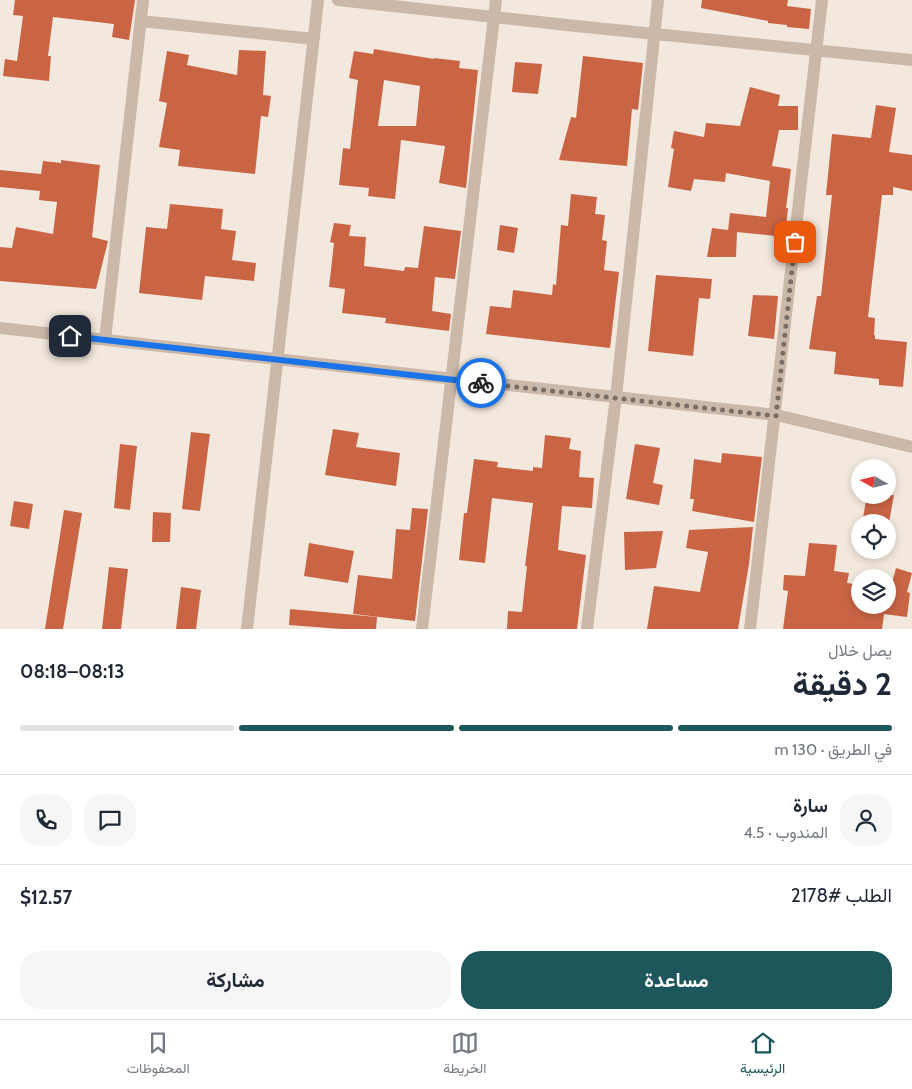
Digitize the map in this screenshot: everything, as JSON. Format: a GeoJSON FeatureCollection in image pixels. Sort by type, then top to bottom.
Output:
{"type":"FeatureCollection","features":[{"type":"Feature","properties":{"kind":"street"},"geometry":{"type":"LineString","coordinates":[[105,340],[144,0]]}},
{"type":"Feature","properties":{"kind":"street"},"geometry":{"type":"LineString","coordinates":[[247,629],[318,0]]}},
{"type":"Feature","properties":{"kind":"street"},"geometry":{"type":"LineString","coordinates":[[338,0],[912,60]]}},
{"type":"Feature","properties":{"kind":"street"},"geometry":{"type":"LineString","coordinates":[[422,629],[496,0]]}},
{"type":"Feature","properties":{"kind":"street"},"geometry":{"type":"LineString","coordinates":[[587,629],[616,397],[658,0]]}},
{"type":"Feature","properties":{"kind":"street"},"geometry":{"type":"LineString","coordinates":[[750,629],[776,416],[822,0]]}},
{"type":"Feature","properties":{"kind":"street"},"geometry":{"type":"LineString","coordinates":[[141,21],[314,39]]}},
{"type":"Feature","properties":{"kind":"street"},"geometry":{"type":"LineString","coordinates":[[0,328],[776,416],[912,447]]}},
{"type":"Feature","properties":{"kind":"building"},"geometry":{"type":"Polygon","coordinates":[[[15,0],[135,0],[129,40],[112,37],[114,24],[53,17],[48,56],[51,56],[49,81],[3,76],[5,59],[17,61],[23,16],[13,15],[15,0]]]}},
{"type":"Feature","properties":{"kind":"building"},"geometry":{"type":"Polygon","coordinates":[[[702,0],[788,0],[787,6],[811,9],[809,29],[787,27],[787,25],[768,23],[768,21],[701,8],[702,0]]]}},
{"type":"Feature","properties":{"kind":"building"},"geometry":{"type":"Polygon","coordinates":[[[374,49],[434,59],[460,61],[459,68],[478,70],[466,188],[439,183],[445,146],[401,140],[395,199],[368,196],[369,188],[339,185],[343,148],[350,149],[358,80],[349,78],[354,51],[373,54],[374,49]],[[384,80],[378,126],[416,126],[420,86],[384,80]]]}},
{"type":"Feature","properties":{"kind":"building"},"geometry":{"type":"Polygon","coordinates":[[[239,50],[266,51],[263,95],[271,96],[268,117],[261,116],[255,174],[178,166],[180,150],[159,147],[167,103],[159,101],[167,51],[189,55],[187,65],[237,75],[239,50]]]}},
{"type":"Feature","properties":{"kind":"building"},"geometry":{"type":"Polygon","coordinates":[[[583,56],[643,63],[638,110],[632,109],[627,166],[559,160],[571,117],[576,118],[583,56]]]}},
{"type":"Feature","properties":{"kind":"building"},"geometry":{"type":"Polygon","coordinates":[[[515,62],[542,64],[538,94],[512,92],[515,62]]]}},
{"type":"Feature","properties":{"kind":"building"},"geometry":{"type":"Polygon","coordinates":[[[750,87],[780,95],[778,106],[798,106],[798,130],[779,130],[772,166],[791,169],[786,208],[788,208],[785,237],[737,232],[736,257],[707,257],[712,228],[728,230],[730,213],[766,217],[770,181],[726,173],[725,182],[694,179],[691,191],[668,187],[674,149],[671,148],[674,131],[704,137],[706,123],[740,126],[750,87]]]}},
{"type":"Feature","properties":{"kind":"building"},"geometry":{"type":"Polygon","coordinates":[[[876,105],[896,108],[889,152],[912,155],[912,191],[893,187],[893,195],[882,195],[868,317],[875,318],[875,339],[907,342],[903,387],[879,385],[879,379],[834,374],[836,352],[809,349],[817,296],[821,296],[832,195],[826,195],[832,134],[871,138],[876,105]]]}},
{"type":"Feature","properties":{"kind":"building"},"geometry":{"type":"Polygon","coordinates":[[[61,160],[100,165],[92,237],[108,241],[96,289],[0,281],[0,247],[12,248],[16,227],[53,234],[57,202],[39,200],[40,191],[0,187],[0,170],[41,174],[43,161],[61,163],[61,160]]]}},
{"type":"Feature","properties":{"kind":"building"},"geometry":{"type":"Polygon","coordinates":[[[571,194],[597,197],[595,214],[605,215],[602,240],[607,241],[604,270],[619,272],[610,348],[486,334],[490,306],[511,308],[513,290],[552,295],[553,284],[556,285],[561,225],[568,226],[571,194]]]}},
{"type":"Feature","properties":{"kind":"building"},"geometry":{"type":"Polygon","coordinates":[[[170,204],[223,209],[221,229],[236,231],[232,260],[256,263],[254,281],[205,276],[202,300],[139,293],[146,227],[167,229],[170,204]]]}},
{"type":"Feature","properties":{"kind":"building"},"geometry":{"type":"Polygon","coordinates":[[[334,223],[351,225],[349,236],[366,237],[364,266],[404,271],[405,267],[418,268],[424,226],[461,231],[455,279],[435,277],[432,311],[451,314],[449,331],[385,323],[386,318],[342,313],[345,289],[329,287],[334,243],[330,242],[334,223]]]}},
{"type":"Feature","properties":{"kind":"building"},"geometry":{"type":"Polygon","coordinates":[[[500,225],[518,228],[514,253],[497,250],[500,225]]]}},
{"type":"Feature","properties":{"kind":"building"},"geometry":{"type":"Polygon","coordinates":[[[656,275],[712,279],[710,299],[699,298],[693,356],[648,351],[656,275]]]}},
{"type":"Feature","properties":{"kind":"building"},"geometry":{"type":"Polygon","coordinates":[[[753,295],[778,296],[774,339],[748,336],[753,295]]]}},
{"type":"Feature","properties":{"kind":"building"},"geometry":{"type":"Polygon","coordinates":[[[333,429],[359,433],[356,447],[400,453],[396,486],[325,475],[333,429]]]}},
{"type":"Feature","properties":{"kind":"building"},"geometry":{"type":"Polygon","coordinates":[[[191,432],[210,434],[200,511],[182,509],[191,432]]]}},
{"type":"Feature","properties":{"kind":"building"},"geometry":{"type":"Polygon","coordinates":[[[545,435],[571,438],[569,449],[581,451],[579,477],[594,478],[592,508],[562,506],[558,550],[586,555],[577,629],[507,629],[508,611],[522,612],[527,566],[525,566],[533,503],[492,498],[485,563],[459,560],[464,513],[467,513],[474,459],[498,462],[497,467],[533,471],[533,467],[542,468],[545,435]]]}},
{"type":"Feature","properties":{"kind":"building"},"geometry":{"type":"Polygon","coordinates":[[[120,444],[137,446],[130,510],[114,508],[120,444]]]}},
{"type":"Feature","properties":{"kind":"building"},"geometry":{"type":"Polygon","coordinates":[[[635,444],[660,448],[653,483],[663,485],[659,505],[626,499],[635,444]]]}},
{"type":"Feature","properties":{"kind":"building"},"geometry":{"type":"Polygon","coordinates":[[[722,453],[762,457],[754,522],[692,511],[694,499],[690,499],[694,459],[721,463],[722,453]]]}},
{"type":"Feature","properties":{"kind":"building"},"geometry":{"type":"Polygon","coordinates":[[[14,501],[33,504],[29,529],[10,526],[14,501]]]}},
{"type":"Feature","properties":{"kind":"building"},"geometry":{"type":"Polygon","coordinates":[[[865,504],[892,504],[890,514],[864,514],[865,504]]]}},
{"type":"Feature","properties":{"kind":"building"},"geometry":{"type":"Polygon","coordinates":[[[412,508],[428,509],[415,621],[353,614],[358,575],[392,579],[396,529],[410,530],[412,508]]]}},
{"type":"Feature","properties":{"kind":"building"},"geometry":{"type":"Polygon","coordinates":[[[64,510],[82,513],[63,629],[45,629],[64,510]]]}},
{"type":"Feature","properties":{"kind":"building"},"geometry":{"type":"Polygon","coordinates":[[[153,512],[171,513],[170,542],[152,542],[153,512]]]}},
{"type":"Feature","properties":{"kind":"building"},"geometry":{"type":"Polygon","coordinates":[[[753,527],[738,629],[647,629],[654,586],[700,592],[708,552],[686,548],[689,530],[753,527]]]}},
{"type":"Feature","properties":{"kind":"building"},"geometry":{"type":"Polygon","coordinates":[[[663,531],[656,568],[625,570],[624,532],[663,531]]]}},
{"type":"Feature","properties":{"kind":"building"},"geometry":{"type":"Polygon","coordinates":[[[309,543],[354,551],[348,583],[304,576],[309,543]]]}},
{"type":"Feature","properties":{"kind":"building"},"geometry":{"type":"Polygon","coordinates":[[[809,543],[837,545],[834,571],[849,573],[847,583],[851,584],[851,614],[884,614],[882,629],[783,629],[788,591],[783,590],[784,575],[805,576],[809,543]]]}},
{"type":"Feature","properties":{"kind":"building"},"geometry":{"type":"Polygon","coordinates":[[[109,567],[128,569],[121,629],[102,629],[109,567]]]}},
{"type":"Feature","properties":{"kind":"building"},"geometry":{"type":"Polygon","coordinates":[[[896,568],[912,573],[907,592],[910,593],[907,617],[884,614],[896,614],[896,568]]]}},
{"type":"Feature","properties":{"kind":"building"},"geometry":{"type":"Polygon","coordinates":[[[181,587],[201,590],[196,629],[176,629],[181,587]]]}},
{"type":"Feature","properties":{"kind":"building"},"geometry":{"type":"Polygon","coordinates":[[[290,609],[377,617],[376,629],[341,629],[289,625],[290,609]]]}},
{"type":"Feature","properties":{"kind":"way so far"},"geometry":{"type":"LineString","coordinates":[[481,383],[776,416],[795,242]]}},
{"type":"Feature","properties":{"kind":"route"},"geometry":{"type":"LineString","coordinates":[[70,336],[481,383]]}}]}
